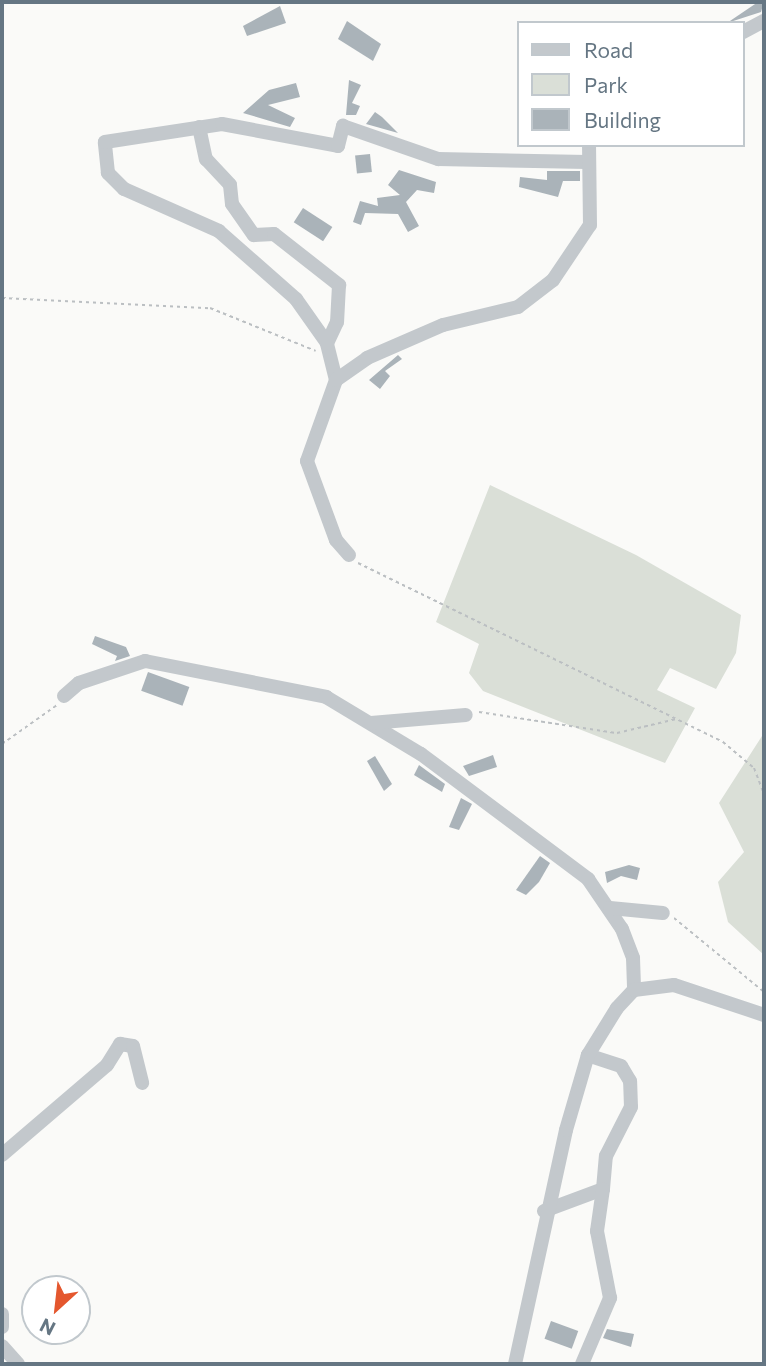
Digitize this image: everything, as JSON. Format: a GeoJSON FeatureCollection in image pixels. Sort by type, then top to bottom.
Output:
{"type":"FeatureCollection","features":[{"type":"Feature","properties":{"kind":"street"},"geometry":{"type":"LineString","coordinates":[[745,31],[764,21]]}},
{"type":"Feature","properties":{"kind":"street"},"geometry":{"type":"LineString","coordinates":[[349,555],[336,540],[307,461],[336,380],[327,343],[296,299],[219,232],[124,189],[108,173],[105,142],[116,136],[222,124],[338,146],[343,126],[438,159],[587,162]]}},
{"type":"Feature","properties":{"kind":"street"},"geometry":{"type":"LineString","coordinates":[[198,127],[206,159],[230,185],[232,204],[254,234],[274,234],[339,285],[337,322],[327,343]]}},
{"type":"Feature","properties":{"kind":"street"},"geometry":{"type":"LineString","coordinates":[[336,380],[367,358],[443,325],[518,307],[552,280],[590,225],[589,147]]}},
{"type":"Feature","properties":{"kind":"street"},"geometry":{"type":"LineString","coordinates":[[64,696],[79,683],[145,661],[327,697],[371,723],[563,856],[610,908],[633,958],[634,990],[588,1055],[544,1211],[515,1364]]}},
{"type":"Feature","properties":{"kind":"street"},"geometry":{"type":"LineString","coordinates":[[371,723],[466,715]]}},
{"type":"Feature","properties":{"kind":"street"},"geometry":{"type":"LineString","coordinates":[[610,908],[663,913]]}},
{"type":"Feature","properties":{"kind":"street"},"geometry":{"type":"LineString","coordinates":[[634,990],[674,985],[764,1015]]}},
{"type":"Feature","properties":{"kind":"street"},"geometry":{"type":"LineString","coordinates":[[2,1155],[43,1114],[98,1074],[120,1044],[134,1046],[142,1083]]}},
{"type":"Feature","properties":{"kind":"street"},"geometry":{"type":"LineString","coordinates":[[582,1364],[610,1298],[597,1231],[606,1156],[634,1096],[621,1066],[588,1055]]}},
{"type":"Feature","properties":{"kind":"street"},"geometry":{"type":"LineString","coordinates":[[544,1211],[603,1189]]}},
{"type":"Feature","properties":{"kind":"street"},"geometry":{"type":"LineString","coordinates":[[2,1314],[2,1327]]}},
{"type":"Feature","properties":{"kind":"street"},"geometry":{"type":"LineString","coordinates":[[2,1346],[18,1364]]}},
{"type":"Feature","properties":{"kind":"path"},"geometry":{"type":"LineString","coordinates":[[2,298],[211,308],[299,340],[332,362]]}},
{"type":"Feature","properties":{"kind":"path"},"geometry":{"type":"LineString","coordinates":[[349,555],[383,579],[723,742],[754,768],[764,794]]}},
{"type":"Feature","properties":{"kind":"path"},"geometry":{"type":"LineString","coordinates":[[2,744],[49,714],[64,696]]}},
{"type":"Feature","properties":{"kind":"path"},"geometry":{"type":"LineString","coordinates":[[466,715],[485,710],[617,733],[677,719]]}},
{"type":"Feature","properties":{"kind":"path"},"geometry":{"type":"LineString","coordinates":[[663,913],[691,925],[764,992]]}},
{"type":"Feature","properties":{"kind":"green space"},"geometry":{"type":"Polygon","coordinates":[[[490,485],[636,555],[741,615],[736,653],[716,689],[670,668],[657,690],[695,708],[665,763],[483,691],[469,673],[479,644],[436,622],[490,485]]]}},
{"type":"Feature","properties":{"kind":"green space"},"geometry":{"type":"Polygon","coordinates":[[[762,736],[764,955],[728,922],[718,882],[744,852],[719,803],[762,736]]]}},
{"type":"Feature","properties":{"kind":"building"},"geometry":{"type":"Polygon","coordinates":[[[758,2],[764,2],[761,12],[730,21],[758,2]]]}},
{"type":"Feature","properties":{"kind":"building"},"geometry":{"type":"Polygon","coordinates":[[[280,6],[286,23],[247,36],[243,26],[280,6]]]}},
{"type":"Feature","properties":{"kind":"building"},"geometry":{"type":"Polygon","coordinates":[[[347,21],[381,44],[373,61],[338,39],[347,21]]]}},
{"type":"Feature","properties":{"kind":"building"},"geometry":{"type":"Polygon","coordinates":[[[349,80],[361,85],[352,103],[360,106],[356,115],[346,115],[349,80]]]}},
{"type":"Feature","properties":{"kind":"building"},"geometry":{"type":"Polygon","coordinates":[[[296,83],[300,97],[268,105],[295,118],[290,127],[243,113],[269,90],[296,83]]]}},
{"type":"Feature","properties":{"kind":"building"},"geometry":{"type":"Polygon","coordinates":[[[375,112],[382,117],[398,133],[366,124],[375,112]]]}},
{"type":"Feature","properties":{"kind":"building"},"geometry":{"type":"Polygon","coordinates":[[[370,154],[372,172],[357,173],[355,156],[370,154]]]}},
{"type":"Feature","properties":{"kind":"building"},"geometry":{"type":"Polygon","coordinates":[[[399,170],[436,182],[434,193],[417,190],[406,202],[419,226],[408,232],[398,214],[365,213],[361,225],[353,222],[360,201],[378,206],[377,198],[400,195],[388,185],[399,170]]]}},
{"type":"Feature","properties":{"kind":"building"},"geometry":{"type":"Polygon","coordinates":[[[547,171],[580,171],[580,181],[563,181],[558,197],[519,187],[520,177],[547,180],[547,171]]]}},
{"type":"Feature","properties":{"kind":"building"},"geometry":{"type":"Polygon","coordinates":[[[303,208],[332,227],[323,241],[294,222],[303,208]]]}},
{"type":"Feature","properties":{"kind":"building"},"geometry":{"type":"Polygon","coordinates":[[[398,355],[402,359],[385,371],[390,376],[380,389],[369,380],[398,355]]]}},
{"type":"Feature","properties":{"kind":"building"},"geometry":{"type":"Polygon","coordinates":[[[95,636],[126,647],[130,656],[115,661],[117,656],[92,644],[95,636]]]}},
{"type":"Feature","properties":{"kind":"building"},"geometry":{"type":"Polygon","coordinates":[[[148,672],[189,687],[183,706],[141,691],[148,672]]]}},
{"type":"Feature","properties":{"kind":"building"},"geometry":{"type":"Polygon","coordinates":[[[493,755],[497,767],[469,776],[463,766],[493,755]]]}},
{"type":"Feature","properties":{"kind":"building"},"geometry":{"type":"Polygon","coordinates":[[[375,756],[392,784],[384,791],[367,761],[375,756]]]}},
{"type":"Feature","properties":{"kind":"building"},"geometry":{"type":"Polygon","coordinates":[[[419,765],[445,784],[442,792],[414,775],[419,765]]]}},
{"type":"Feature","properties":{"kind":"building"},"geometry":{"type":"Polygon","coordinates":[[[461,798],[472,804],[459,830],[449,827],[461,798]]]}},
{"type":"Feature","properties":{"kind":"building"},"geometry":{"type":"Polygon","coordinates":[[[540,856],[550,863],[539,882],[526,895],[516,890],[540,856]]]}},
{"type":"Feature","properties":{"kind":"building"},"geometry":{"type":"Polygon","coordinates":[[[629,865],[640,868],[637,880],[621,876],[607,883],[605,872],[629,865]]]}},
{"type":"Feature","properties":{"kind":"building"},"geometry":{"type":"Polygon","coordinates":[[[551,1321],[578,1331],[572,1349],[545,1339],[551,1321]]]}},
{"type":"Feature","properties":{"kind":"building"},"geometry":{"type":"Polygon","coordinates":[[[607,1329],[634,1334],[631,1347],[603,1338],[607,1329]]]}}]}
